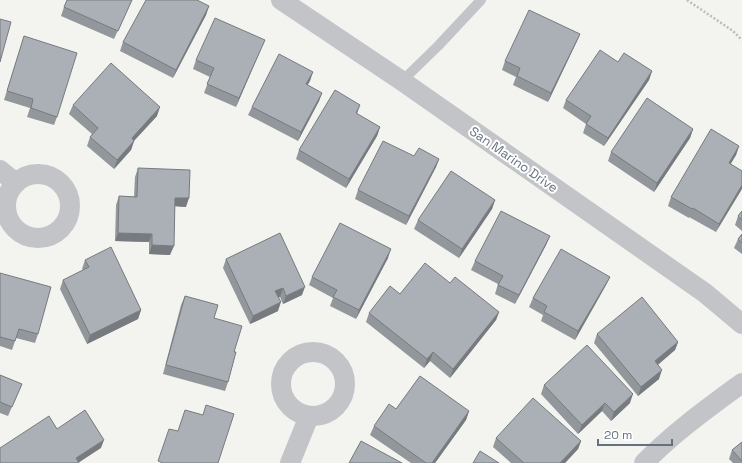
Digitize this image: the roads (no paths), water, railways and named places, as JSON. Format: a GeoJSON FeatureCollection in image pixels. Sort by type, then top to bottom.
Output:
{"type":"FeatureCollection","features":[{"type":"Feature","properties":{"kind":"street","name":"San Marino Drive"},"geometry":{"type":"LineString","coordinates":[[281,0],[402,81],[705,293],[742,324]]}},
{"type":"Feature","properties":{"kind":"street"},"geometry":{"type":"LineString","coordinates":[[0,170],[16,183]]}},
{"type":"Feature","properties":{"kind":"street"},"geometry":{"type":"LineString","coordinates":[[644,463],[657,450],[714,403],[742,383]]}},
{"type":"Feature","properties":{"kind":"street"},"geometry":{"type":"LineString","coordinates":[[290,463],[309,416]]}},
{"type":"Feature","properties":{"kind":"lane"},"geometry":{"type":"LineString","coordinates":[[402,81],[438,46],[481,0]]}}]}
